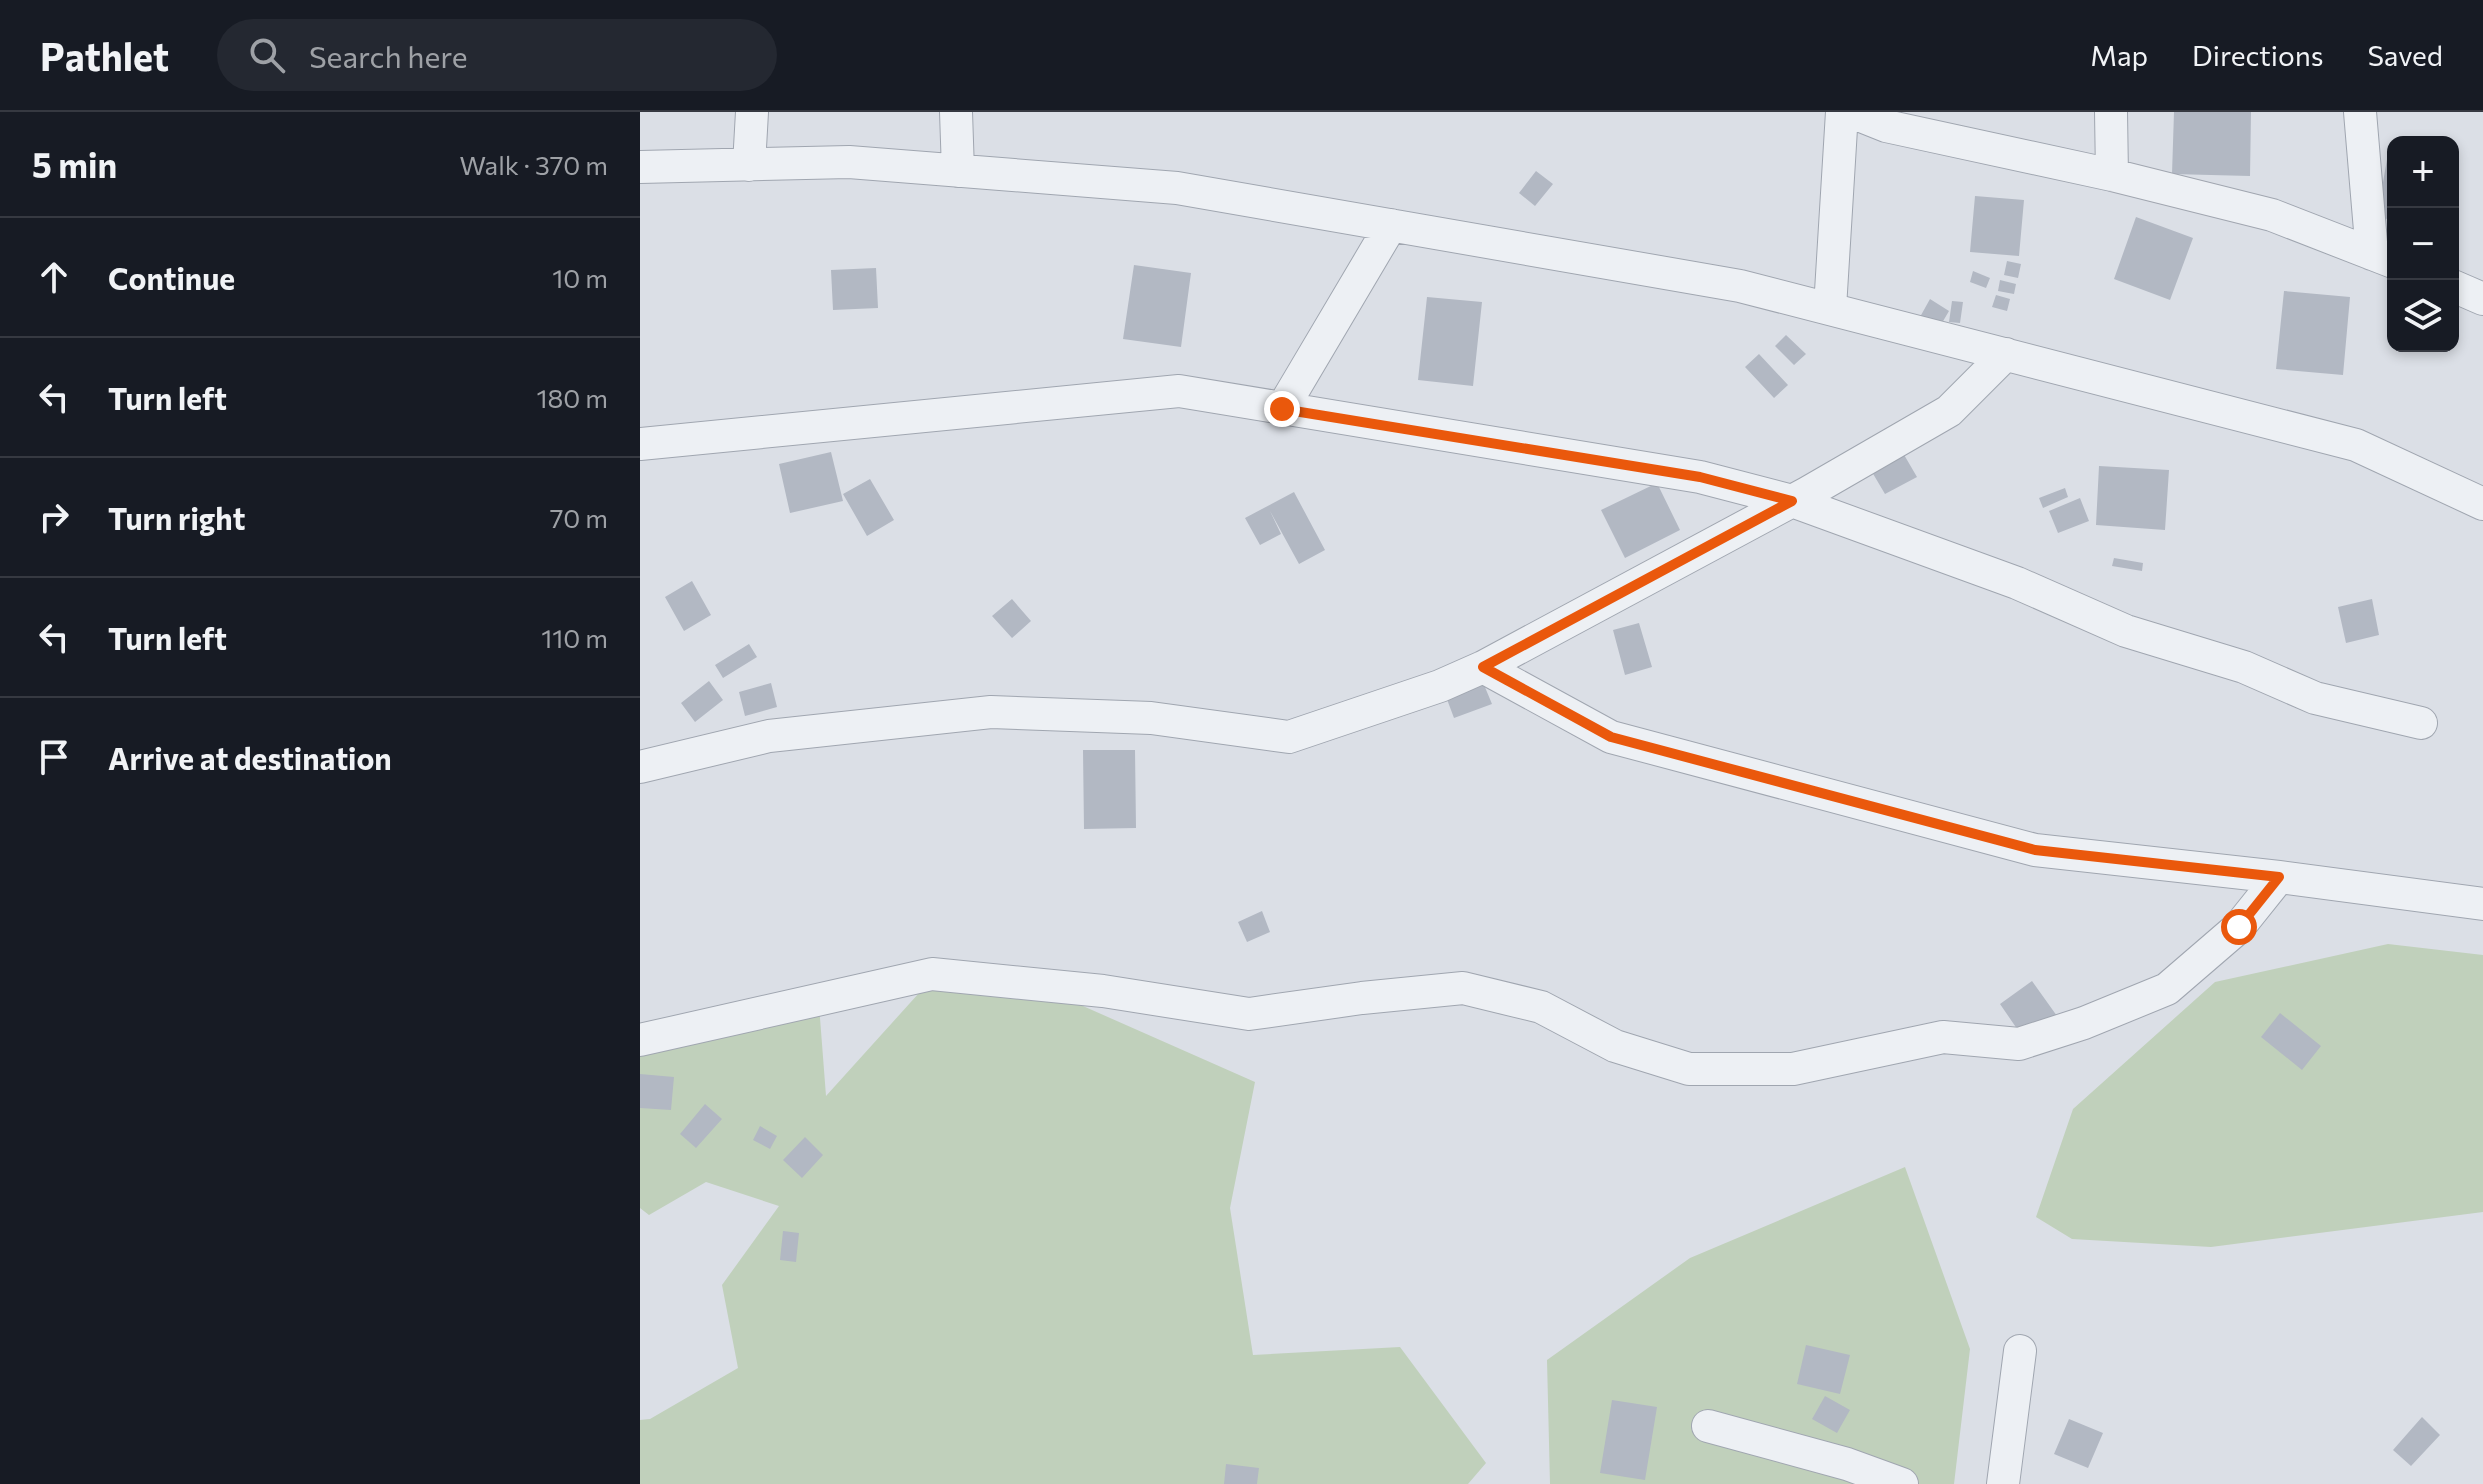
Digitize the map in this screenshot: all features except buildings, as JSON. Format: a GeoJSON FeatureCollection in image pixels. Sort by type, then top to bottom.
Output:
{"type":"FeatureCollection","features":[{"type":"Feature","properties":{"kind":"street"},"geometry":{"type":"LineString","coordinates":[[749,165],[752,112]]}},
{"type":"Feature","properties":{"kind":"street"},"geometry":{"type":"LineString","coordinates":[[956,112],[958,171]]}},
{"type":"Feature","properties":{"kind":"street"},"geometry":{"type":"LineString","coordinates":[[1830,308],[1842,112]]}},
{"type":"Feature","properties":{"kind":"street"},"geometry":{"type":"LineString","coordinates":[[1851,112],[1886,126],[2112,175],[2272,215],[2382,258],[2360,112]]}},
{"type":"Feature","properties":{"kind":"street"},"geometry":{"type":"LineString","coordinates":[[2111,112],[2112,175]]}},
{"type":"Feature","properties":{"kind":"street"},"geometry":{"type":"LineString","coordinates":[[640,167],[849,162],[1177,188],[1740,286],[2356,445],[2483,504]]}},
{"type":"Feature","properties":{"kind":"street"},"geometry":{"type":"LineString","coordinates":[[1282,409],[1391,225]]}},
{"type":"Feature","properties":{"kind":"street"},"geometry":{"type":"LineString","coordinates":[[2459,289],[2483,299]]}},
{"type":"Feature","properties":{"kind":"street"},"geometry":{"type":"LineString","coordinates":[[640,767],[769,736],[991,712],[1151,718],[1289,737],[1440,686],[1483,667],[1792,501],[1949,411],[2006,354]]}},
{"type":"Feature","properties":{"kind":"street"},"geometry":{"type":"LineString","coordinates":[[640,444],[1179,391],[1700,477],[1792,501],[2017,583],[2126,631],[2244,667],[2315,698],[2421,723]]}},
{"type":"Feature","properties":{"kind":"street"},"geometry":{"type":"LineString","coordinates":[[1483,667],[1611,737],[2020,846],[2483,904]]}},
{"type":"Feature","properties":{"kind":"street"},"geometry":{"type":"LineString","coordinates":[[640,1040],[932,974],[1103,991],[1249,1014],[1463,988],[1541,1007],[1615,1046],[1689,1069],[1793,1069],[1943,1037],[2019,1044],[2084,1023],[2167,989],[2239,927],[2279,877]]}},
{"type":"Feature","properties":{"kind":"street"},"geometry":{"type":"LineString","coordinates":[[2003,1484],[2020,1351]]}},
{"type":"Feature","properties":{"kind":"street"},"geometry":{"type":"LineString","coordinates":[[1708,1426],[1847,1464],[1902,1484]]}},
{"type":"Feature","properties":{"kind":"green space"},"geometry":{"type":"Polygon","coordinates":[[[2388,944],[2483,955],[2483,1212],[2211,1247],[2072,1239],[2036,1217],[2073,1109],[2215,982],[2388,944]]]}},
{"type":"Feature","properties":{"kind":"green space"},"geometry":{"type":"Polygon","coordinates":[[[938,972],[1049,991],[1255,1082],[1230,1208],[1253,1355],[1400,1347],[1486,1463],[1468,1484],[640,1484],[640,1420],[650,1419],[738,1368],[722,1285],[779,1206],[706,1182],[649,1215],[640,1208],[640,1043],[819,1005],[826,1096],[938,972]]]}},
{"type":"Feature","properties":{"kind":"green space"},"geometry":{"type":"Polygon","coordinates":[[[1905,1167],[1970,1349],[1954,1484],[1550,1484],[1547,1360],[1690,1258],[1905,1167]]]}},
{"type":"Feature","properties":{"kind":"route"},"geometry":{"type":"LineString","coordinates":[[1282,409],[1700,477],[1792,501],[1483,667],[1611,737],[2035,850],[2279,877],[2239,927]]}}]}
